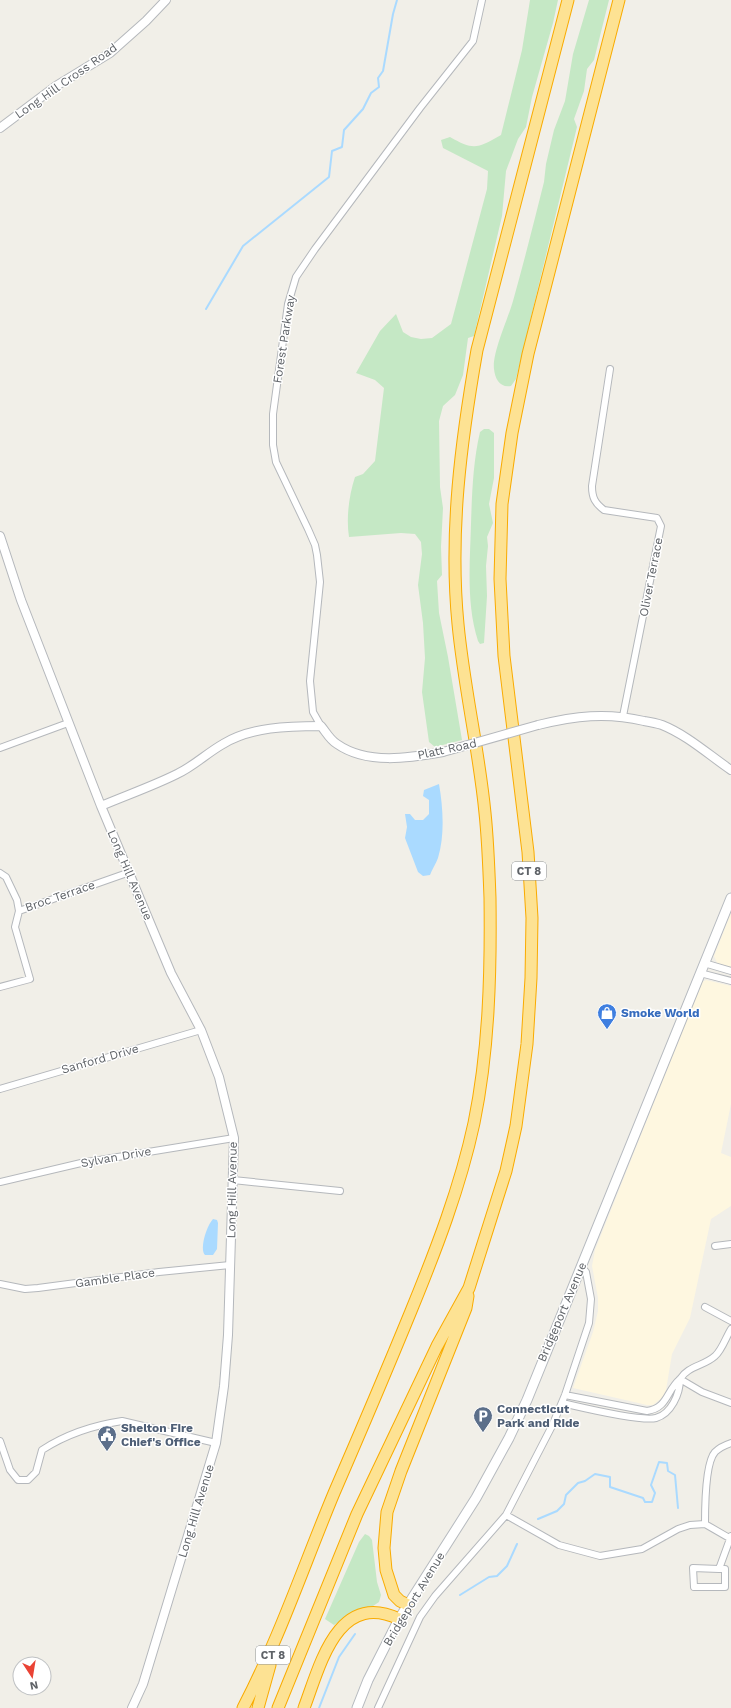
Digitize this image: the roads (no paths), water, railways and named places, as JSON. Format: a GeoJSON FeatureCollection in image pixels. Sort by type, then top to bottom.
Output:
{"type":"FeatureCollection","features":[{"type":"Feature","properties":{"kind":"highway","name":"CT 8"},"geometry":{"type":"LineString","coordinates":[[258,1708],[290,1602],[431,1262],[461,1176],[474,1123],[480,1090],[487,1021],[490,895],[485,812],[458,624],[454,553],[458,474],[468,400],[477,350],[568,0]]}},
{"type":"Feature","properties":{"kind":"highway","name":"CT 8"},"geometry":{"type":"LineString","coordinates":[[278,1708],[357,1514],[437,1346],[469,1288],[506,1171],[516,1126],[527,1044],[531,978],[532,918],[528,852],[503,641],[500,579],[502,504],[512,433],[528,354],[619,0]]}},
{"type":"Feature","properties":{"kind":"highway"},"geometry":{"type":"LineString","coordinates":[[408,1605],[400,1601],[394,1595],[386,1570],[384,1548],[387,1512],[401,1472],[466,1308],[469,1288]]}},
{"type":"Feature","properties":{"kind":"highway"},"geometry":{"type":"LineString","coordinates":[[243,1708],[268,1658],[290,1602]]}},
{"type":"Feature","properties":{"kind":"highway"},"geometry":{"type":"LineString","coordinates":[[304,1708],[328,1645],[344,1624],[357,1617],[370,1613],[382,1613],[399,1619]]}},
{"type":"Feature","properties":{"kind":"main road","name":"Bridgeport Avenue"},"geometry":{"type":"LineString","coordinates":[[357,1708],[368,1680],[399,1619],[476,1498],[509,1438],[527,1400],[731,898]]}},
{"type":"Feature","properties":{"kind":"street","name":"Long Hill Cross Road"},"geometry":{"type":"LineString","coordinates":[[0,128],[56,86],[110,53],[146,21],[166,0]]}},
{"type":"Feature","properties":{"kind":"street","name":"Forest Parkway"},"geometry":{"type":"LineString","coordinates":[[321,726],[312,712],[310,681],[320,582],[318,555],[308,529],[276,462],[273,445],[273,414],[288,304],[296,277],[315,249],[420,108],[473,41],[482,0]]}},
{"type":"Feature","properties":{"kind":"street","name":"Oliver Terrace"},"geometry":{"type":"LineString","coordinates":[[610,369],[592,486],[592,497],[597,505],[604,510],[657,518],[661,526],[623,716]]}},
{"type":"Feature","properties":{"kind":"street","name":"Long Hill Avenue"},"geometry":{"type":"LineString","coordinates":[[0,536],[21,600],[101,806],[130,872],[171,973],[200,1030],[219,1076],[234,1138],[225,1378],[216,1443],[143,1684],[132,1708]]}},
{"type":"Feature","properties":{"kind":"street","name":"Platt Road"},"geometry":{"type":"LineString","coordinates":[[321,726],[336,744],[351,752],[360,755],[377,757],[407,757],[443,752],[538,725],[583,716],[623,716],[662,725],[684,737],[731,770]]}},
{"type":"Feature","properties":{"kind":"street"},"geometry":{"type":"LineString","coordinates":[[0,748],[68,723]]}},
{"type":"Feature","properties":{"kind":"street"},"geometry":{"type":"LineString","coordinates":[[101,806],[177,774],[195,764],[209,752],[241,735],[258,731],[321,726]]}},
{"type":"Feature","properties":{"kind":"street"},"geometry":{"type":"LineString","coordinates":[[0,872],[6,878],[17,900],[19,911]]}},
{"type":"Feature","properties":{"kind":"street","name":"Broc Terrace"},"geometry":{"type":"LineString","coordinates":[[0,987],[30,979],[15,927],[19,911],[130,872]]}},
{"type":"Feature","properties":{"kind":"street"},"geometry":{"type":"LineString","coordinates":[[704,963],[731,971]]}},
{"type":"Feature","properties":{"kind":"street"},"geometry":{"type":"LineString","coordinates":[[700,973],[731,981]]}},
{"type":"Feature","properties":{"kind":"street","name":"Sanford Drive"},"geometry":{"type":"LineString","coordinates":[[0,1088],[200,1030]]}},
{"type":"Feature","properties":{"kind":"street","name":"Sylvan Drive"},"geometry":{"type":"LineString","coordinates":[[0,1182],[81,1163],[234,1138]]}},
{"type":"Feature","properties":{"kind":"street"},"geometry":{"type":"LineString","coordinates":[[233,1180],[340,1191]]}},
{"type":"Feature","properties":{"kind":"street"},"geometry":{"type":"LineString","coordinates":[[715,1246],[731,1244]]}},
{"type":"Feature","properties":{"kind":"street","name":"Gamble Place"},"geometry":{"type":"LineString","coordinates":[[0,1284],[25,1289],[38,1288],[158,1272],[230,1265]]}},
{"type":"Feature","properties":{"kind":"street"},"geometry":{"type":"LineString","coordinates":[[378,1708],[420,1617],[435,1596],[506,1515],[542,1446],[562,1403],[586,1335],[592,1308],[586,1272],[581,1266]]}},
{"type":"Feature","properties":{"kind":"street"},"geometry":{"type":"LineString","coordinates":[[705,1307],[731,1321]]}},
{"type":"Feature","properties":{"kind":"street"},"geometry":{"type":"LineString","coordinates":[[565,1395],[647,1411],[659,1408],[673,1385],[684,1374],[714,1357],[731,1329]]}},
{"type":"Feature","properties":{"kind":"street"},"geometry":{"type":"LineString","coordinates":[[562,1403],[646,1418],[655,1418],[665,1414],[670,1408],[680,1388],[680,1379]]}},
{"type":"Feature","properties":{"kind":"street"},"geometry":{"type":"LineString","coordinates":[[680,1379],[702,1392],[731,1403]]}},
{"type":"Feature","properties":{"kind":"street"},"geometry":{"type":"LineString","coordinates":[[646,1418],[647,1411]]}},
{"type":"Feature","properties":{"kind":"street"},"geometry":{"type":"LineString","coordinates":[[0,1441],[10,1470],[18,1480],[28,1480],[36,1472],[42,1450],[54,1442],[107,1423],[122,1421],[144,1425],[216,1443]]}},
{"type":"Feature","properties":{"kind":"street"},"geometry":{"type":"LineString","coordinates":[[705,1524],[710,1460],[719,1449],[731,1443]]}},
{"type":"Feature","properties":{"kind":"street"},"geometry":{"type":"LineString","coordinates":[[506,1515],[560,1545],[600,1556],[642,1549],[678,1529],[690,1525],[705,1524],[731,1538],[719,1569]]}},
{"type":"Feature","properties":{"kind":"street"},"geometry":{"type":"LineString","coordinates":[[693,1568],[719,1569],[725,1569],[725,1587],[694,1587],[693,1568]]}},
{"type":"Feature","properties":{"kind":"water"},"geometry":{"type":"Polygon","coordinates":[[[439,784],[442,802],[442,840],[437,860],[430,875],[423,876],[418,872],[405,838],[407,827],[405,814],[410,814],[415,820],[423,820],[429,814],[429,800],[423,796],[424,790],[439,784]]]}},
{"type":"Feature","properties":{"kind":"water"},"geometry":{"type":"Polygon","coordinates":[[[213,1219],[217,1220],[218,1223],[217,1249],[213,1255],[205,1255],[203,1252],[204,1237],[208,1226],[213,1219]]]}},
{"type":"Feature","properties":{"kind":"waterway"},"geometry":{"type":"LineString","coordinates":[[206,309],[243,246],[329,177],[332,151],[342,147],[344,130],[363,109],[371,93],[379,87],[378,78],[383,71],[393,14],[397,0]]}},
{"type":"Feature","properties":{"kind":"waterway"},"geometry":{"type":"LineString","coordinates":[[538,1519],[557,1511],[564,1504],[566,1495],[578,1483],[585,1481],[595,1474],[610,1477],[610,1487],[643,1498],[645,1502],[652,1502],[655,1493],[651,1485],[659,1462],[667,1463],[668,1471],[675,1475],[678,1508]]}},
{"type":"Feature","properties":{"kind":"waterway"},"geometry":{"type":"LineString","coordinates":[[460,1595],[489,1577],[497,1576],[507,1566],[517,1544]]}},
{"type":"Feature","properties":{"kind":"waterway"},"geometry":{"type":"LineString","coordinates":[[319,1708],[339,1657],[355,1634]]}},
{"type":"Feature","properties":{"kind":"place","name":"Smoke World"},"geometry":{"type":"Point","coordinates":[607,1030]}},
{"type":"Feature","properties":{"kind":"place","name":"Connecticut Park and Ride"},"geometry":{"type":"Point","coordinates":[483,1433]}},
{"type":"Feature","properties":{"kind":"place","name":"Shelton Fire Chief's Office"},"geometry":{"type":"Point","coordinates":[107,1452]}}]}
